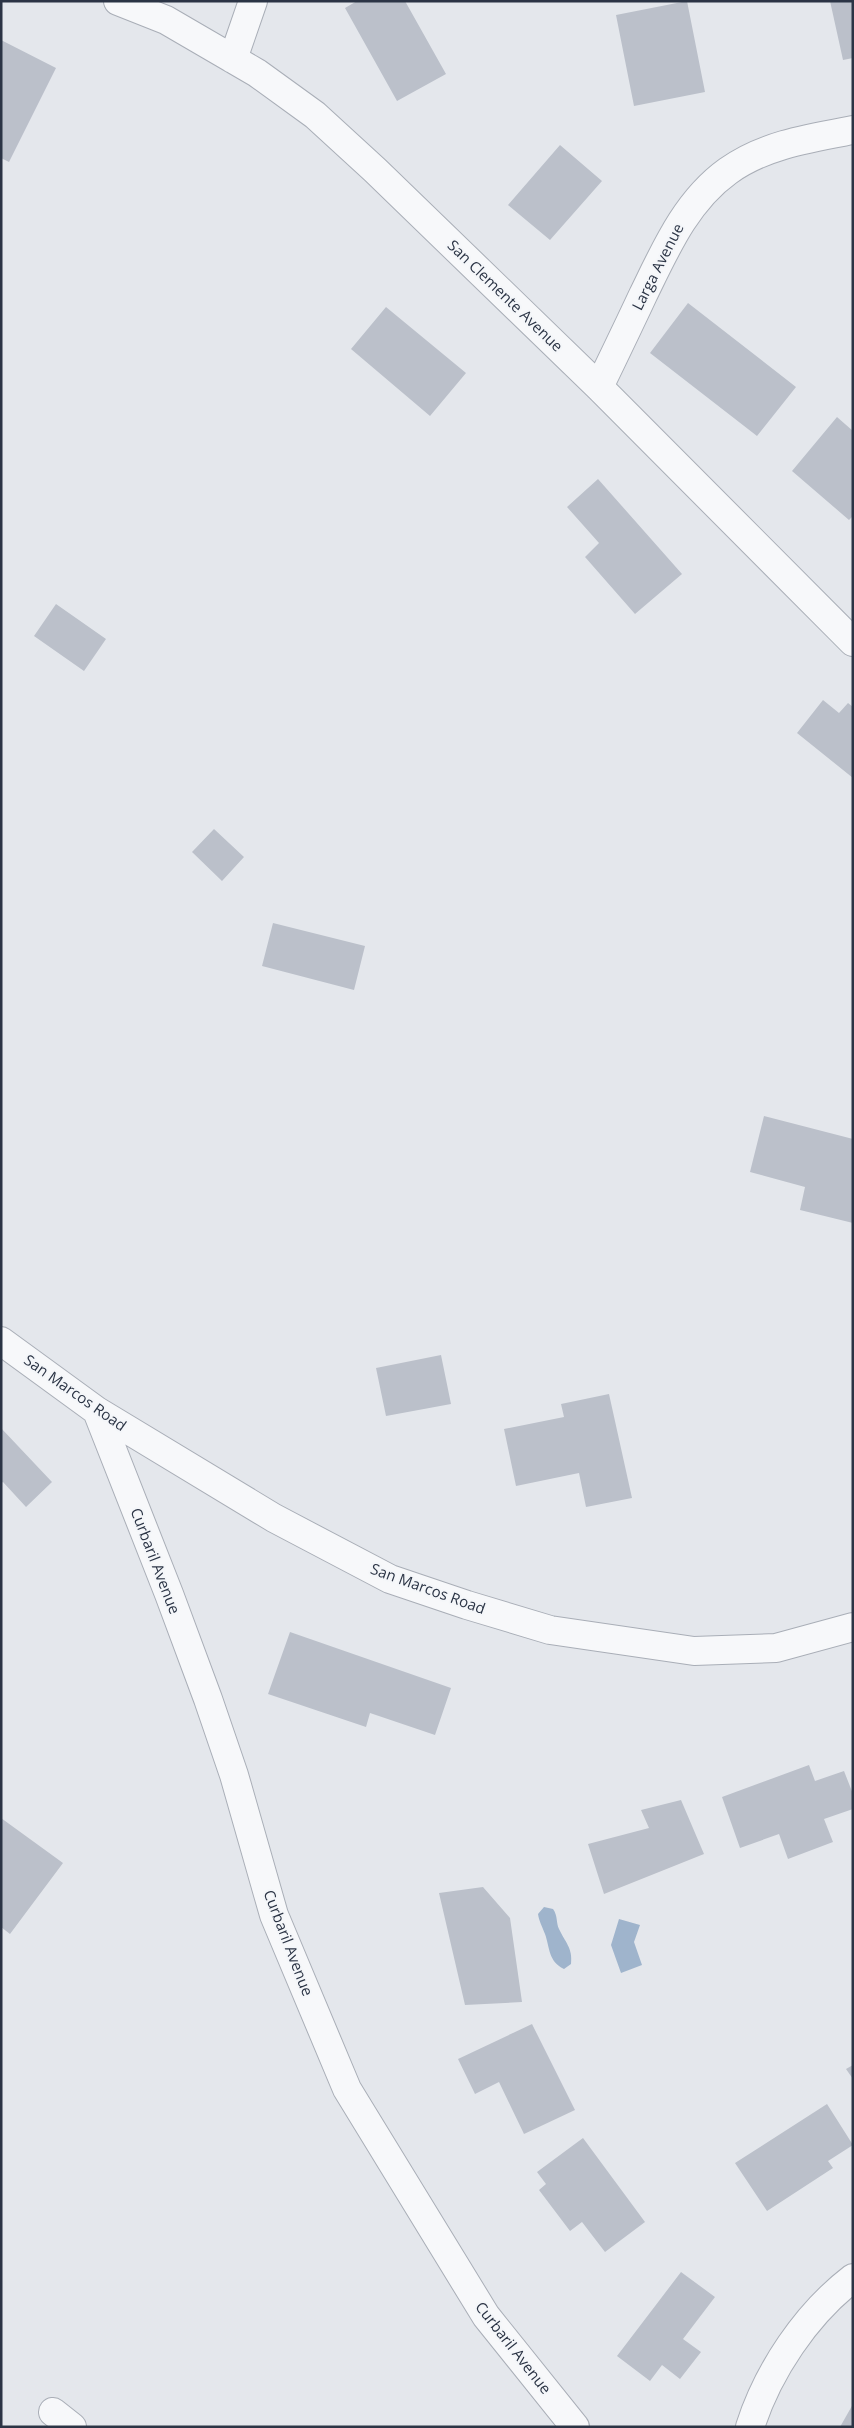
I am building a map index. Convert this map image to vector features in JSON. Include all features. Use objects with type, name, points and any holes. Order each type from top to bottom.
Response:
[{"type":"street","name":"San Clemente Avenue","points":[[118,1],[166,20],[258,73],[314,115],[375,170],[599,387],[853,642]]},
{"type":"street","points":[[233,59],[253,1]]},
{"type":"street","name":"Larga Avenue","points":[[599,387],[668,243],[698,196],[728,170],[761,153],[796,140],[853,130]]},
{"type":"street","name":"San Marcos Road","points":[[1,1341],[96,1411],[274,1518],[390,1578],[466,1605],[550,1630],[694,1651],[776,1648],[853,1627]]},
{"type":"street","name":"Curbaril Avenue","points":[[96,1411],[169,1594],[208,1699],[234,1775],[274,1915],[347,2089],[486,2316],[575,2427]]},
{"type":"street","points":[[750,2427],[777,2366],[799,2334],[840,2288],[853,2278]]},
{"type":"water","points":[[544,1907],[553,1909],[559,1929],[570,1949],[571,1964],[564,1969],[555,1962],[550,1954],[538,1914]]},
{"type":"water","points":[[619,1919],[640,1925],[634,1942],[642,1965],[621,1973],[611,1945]]},
{"type":"building","points":[[357,1],[405,1],[446,74],[397,101],[345,8]]},
{"type":"building","points":[[687,1],[705,92],[634,106],[616,15]]},
{"type":"building","points":[[830,1],[853,1],[853,58],[843,60]]},
{"type":"building","points":[[1,40],[56,68],[9,162],[1,158]]},
{"type":"building","points":[[560,145],[602,181],[550,240],[508,205]]},
{"type":"building","points":[[688,303],[796,387],[757,436],[650,353]]},
{"type":"building","points":[[386,307],[466,373],[430,416],[351,349]]},
{"type":"building","points":[[837,417],[853,431],[853,516],[849,520],[792,471]]},
{"type":"building","points":[[598,479],[682,574],[635,614],[585,557],[599,543],[567,507]]},
{"type":"building","points":[[56,604],[106,639],[84,671],[34,636]]},
{"type":"building","points":[[823,700],[839,713],[848,703],[853,707],[853,778],[797,733]]},
{"type":"building","points":[[214,829],[244,857],[222,881],[192,852]]},
{"type":"building","points":[[273,923],[365,946],[354,990],[262,966]]},
{"type":"building","points":[[764,1116],[853,1139],[853,1223],[800,1210],[805,1187],[750,1172]]},
{"type":"building","points":[[441,1355],[451,1404],[386,1416],[376,1368]]},
{"type":"building","points":[[609,1394],[632,1498],[586,1507],[579,1473],[516,1486],[504,1429],[564,1417],[561,1404]]},
{"type":"building","points":[[1,1428],[52,1482],[26,1507],[3,1482],[1,1483]]},
{"type":"building","points":[[290,1632],[451,1688],[435,1735],[370,1713],[366,1727],[268,1694]]},
{"type":"building","points":[[809,1765],[815,1781],[844,1771],[853,1794],[853,1809],[824,1819],[833,1842],[788,1859],[779,1834],[740,1848],[722,1797]]},
{"type":"building","points":[[681,1800],[704,1854],[604,1894],[588,1844],[649,1828],[641,1810]]},
{"type":"building","points":[[1,1818],[63,1863],[10,1934],[1,1927]]},
{"type":"building","points":[[483,1887],[510,1918],[522,2002],[465,2005],[439,1893]]},
{"type":"building","points":[[532,2024],[575,2110],[524,2134],[499,2082],[475,2094],[458,2059]]},
{"type":"building","points":[[853,2065],[853,2079],[846,2069]]},
{"type":"building","points":[[827,2104],[853,2145],[828,2161],[833,2168],[767,2211],[735,2163]]},
{"type":"building","points":[[583,2138],[645,2222],[605,2252],[582,2222],[570,2231],[539,2190],[546,2184],[537,2172]]},
{"type":"building","points":[[681,2272],[715,2297],[683,2339],[701,2352],[680,2379],[662,2365],[650,2381],[617,2356]]},
{"type":"building","points":[[853,2404],[853,2427],[840,2427]]}]
